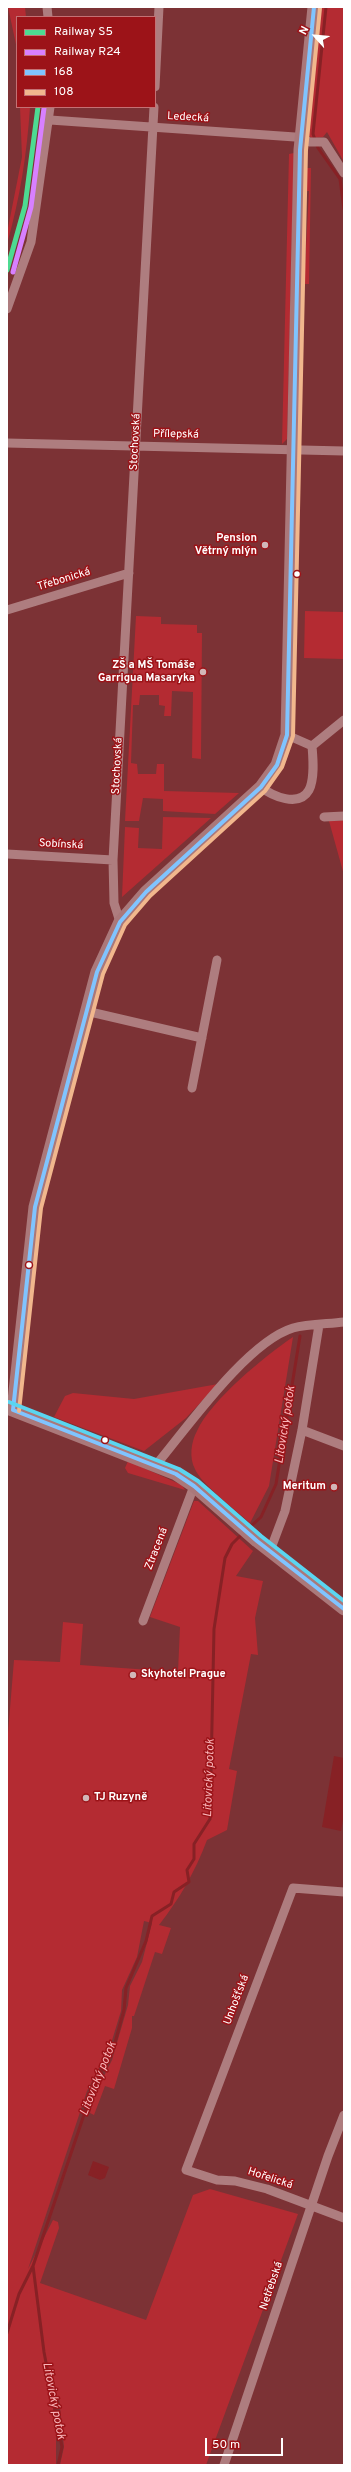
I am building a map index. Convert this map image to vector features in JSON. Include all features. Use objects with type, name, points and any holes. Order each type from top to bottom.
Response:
[{"type":"street","points":[[156,67],[159,7]]},
{"type":"street","points":[[314,7],[305,140],[294,450],[287,735],[277,765],[261,787],[146,892],[120,922],[97,972],[35,1207],[10,1409],[156,1465],[194,1486],[257,1541],[344,1609]]},
{"type":"street","points":[[7,309],[31,242],[50,120],[50,108]]},
{"type":"street","name":"Stochovská","points":[[120,922],[114,903],[113,860],[154,108]]},
{"type":"street","name":"Ledecká","points":[[50,120],[289,136],[305,140],[324,142],[344,173]]},
{"type":"street","name":"Přílepská","points":[[7,443],[344,451]]},
{"type":"street","name":"Třebonická","points":[[7,610],[129,573]]},
{"type":"street","points":[[312,746],[344,720]]},
{"type":"street","points":[[287,735],[312,746]]},
{"type":"street","points":[[261,787],[268,793],[284,799],[303,796],[309,790],[312,777],[312,746]]},
{"type":"street","points":[[324,817],[344,816]]},
{"type":"street","name":"Sobínská","points":[[7,854],[113,860]]},
{"type":"street","points":[[192,1088],[217,960]]},
{"type":"street","points":[[86,1012],[202,1038]]},
{"type":"street","points":[[156,1465],[241,1363],[266,1342],[292,1328],[344,1322]]},
{"type":"street","points":[[270,1551],[285,1511],[302,1430],[319,1326]]},
{"type":"street","points":[[302,1430],[344,1446]]},
{"type":"street","name":"Ztracená","points":[[142,1621],[194,1486]]},
{"type":"street","name":"Unhošťská","points":[[186,2170],[293,1888],[344,1892]]},
{"type":"street","name":"Netřebská","points":[[224,2465],[312,2208],[328,2156],[344,2115]]},
{"type":"street","name":"Hořelická","points":[[186,2170],[217,2180],[235,2181],[267,2189],[312,2208],[344,2218]]},
{"type":"shaded area","points":[[8,7],[25,7],[26,16],[16,16],[16,44]]},
{"type":"shaded area","points":[[319,7],[344,7],[344,162],[327,132],[323,137],[312,138],[307,135]]},
{"type":"shaded area","points":[[20,108],[30,108],[25,159],[12,227],[7,244],[7,233],[22,157]]},
{"type":"shaded area","points":[[294,153],[287,439],[282,444],[289,154]]},
{"type":"shaded area","points":[[307,168],[311,168],[309,284],[304,284],[309,191],[306,191]]},
{"type":"shaded area","points":[[305,611],[344,612],[344,659],[304,658]]},
{"type":"shaded area","points":[[136,616],[161,617],[161,624],[197,625],[197,633],[202,633],[201,759],[192,758],[193,692],[172,691],[171,716],[164,716],[165,706],[159,705],[159,695],[140,695],[139,705],[133,705],[131,763],[137,764],[138,774],[156,774],[157,764],[164,764],[164,791],[239,793],[215,814],[163,811],[163,799],[143,798],[139,821],[125,821]]},
{"type":"shaded area","points":[[163,817],[211,818],[122,897],[125,827],[139,828],[138,848],[162,849]]},
{"type":"shaded area","points":[[344,820],[344,875],[329,821]]},
{"type":"shaded area","points":[[293,1337],[269,1486],[250,1523],[204,1482],[193,1465],[191,1455],[192,1445],[195,1435],[204,1419],[226,1393],[268,1355]]},
{"type":"shaded area","points":[[218,1384],[186,1418],[144,1451],[54,1417],[65,1396],[73,1393],[134,1399]]},
{"type":"shaded area","points":[[128,1461],[182,1485],[185,1490],[128,1473],[125,1468]]},
{"type":"shaded area","points":[[194,1501],[198,1501],[253,1551],[236,1576],[263,1581],[255,1618],[258,1655],[251,1654],[229,1769],[237,1771],[227,1830],[207,1840],[186,1884],[174,1905],[159,1925],[171,1928],[162,1954],[155,1952],[134,2016],[132,2016],[132,2028],[114,2089],[105,2086],[94,2115],[90,2113],[95,2094],[112,2060],[128,2005],[130,1986],[142,1962],[152,1923],[144,1921],[137,1957],[122,1990],[121,2011],[110,2047],[87,2091],[28,2269],[53,2220],[58,2222],[59,2228],[40,2283],[146,2320],[193,2195],[210,2189],[298,2214],[206,2465],[60,2465],[64,2447],[59,2398],[52,2398],[56,2434],[56,2465],[7,2465],[7,1745],[14,1660],[60,1662],[63,1622],[83,1624],[80,1665],[178,1672],[180,1627],[150,1617]]},
{"type":"shaded area","points":[[334,1756],[344,1758],[344,1814],[341,1831],[322,1827]]},
{"type":"shaded area","points":[[93,2161],[109,2167],[105,2178],[100,2180],[88,2175]]},
{"type":"waterway","name":"Litovický potok","points":[[326,7],[313,134],[318,148],[340,179],[344,209]]},
{"type":"waterway","name":"Litovický potok","points":[[249,1528],[261,1517],[276,1484],[300,1336]]},
{"type":"waterway","name":"Litovický potok","points":[[58,2465],[62,2447],[44,2352],[33,2266],[92,2091],[114,2046],[124,2010],[126,1988],[146,1941],[152,1916],[171,1904],[174,1892],[189,1882],[187,1870],[194,1859],[194,1844],[210,1819],[214,1629],[225,1558],[232,1544],[243,1533]]},
{"type":"waterway","name":"Litovický potok","points":[[7,2333],[19,2294],[33,2266]]},
{"type":"rail line","name":"S5","points":[[7,270],[25,206],[38,108]]},
{"type":"rail line","name":"R24","points":[[13,272],[31,207],[44,108]]},
{"type":"transit line","name":"168","points":[[13,1410],[35,1207],[97,972],[120,922],[146,892],[261,787],[277,765],[287,735],[300,150],[314,7]]},
{"type":"transit line","name":"108","points":[[19,1411],[41,1208],[103,974],[125,925],[150,896],[265,791],[282,767],[293,736],[306,150],[320,8]]},
{"type":"transit line","points":[[9,1402],[179,1469],[198,1481],[261,1536],[344,1601]]},
{"type":"transit line","name":"168","points":[[13,1410],[176,1474],[194,1486],[257,1541],[344,1609]]},
{"type":"place","name":"Pension Větrný mlýn","points":[[265,545]]},
{"type":"place","name":"ZŠ a MŠ Tomáše Garrigua Masaryka","points":[[203,672]]},
{"type":"place","name":"Meritum","points":[[334,1487]]},
{"type":"place","name":"Skyhotel Prague","points":[[133,1675]]},
{"type":"place","name":"TJ Ruzyně","points":[[86,1798]]}]
